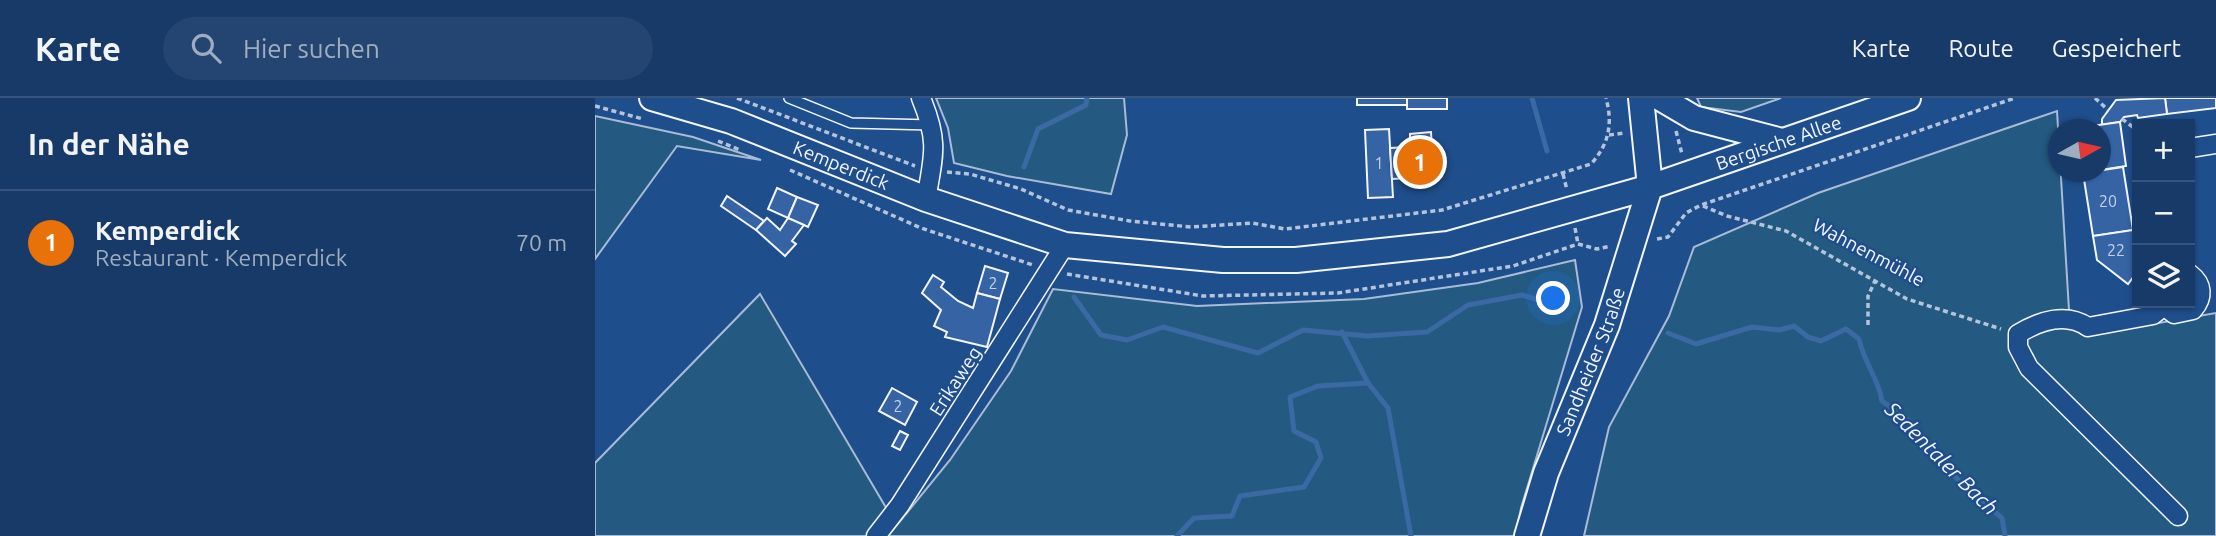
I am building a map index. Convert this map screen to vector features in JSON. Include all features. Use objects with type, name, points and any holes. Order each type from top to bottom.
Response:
[{"type":"main road","points":[[1641,98],[1650,187]]},
{"type":"main road","points":[[1660,98],[1694,118],[1783,141]]},
{"type":"main road","name":"Bergische Allee","points":[[1650,187],[1908,98]]},
{"type":"main road","name":"Kemperdick","points":[[652,110],[731,121],[926,199],[1065,245],[1223,260],[1296,260],[1448,244],[1650,187]]},
{"type":"main road","name":"Sandheider Straße","points":[[1527,536],[1546,473],[1607,325],[1650,187]]},
{"type":"street","points":[[921,98],[932,125],[935,153],[926,199]]},
{"type":"street","points":[[2195,147],[2216,144]]},
{"type":"street","name":"Erikaweg","points":[[876,536],[900,505],[1051,271],[1065,245]]},
{"type":"street","points":[[2167,308],[2181,315],[2208,301],[2195,280]]},
{"type":"street","points":[[2159,308],[2153,315],[2088,327],[2076,320],[2037,322],[2018,334],[2018,348],[2029,368],[2178,516]]},
{"type":"lane","points":[[789,98],[852,123],[932,125]]},
{"type":"path","points":[[737,98],[911,166],[970,174],[1021,189],[1068,210],[1129,221],[1191,226],[1252,223],[1285,229],[1442,210],[1591,164],[1603,150],[1609,135],[1611,116],[1606,98]]},
{"type":"path","name":"Wahnenmühle","points":[[2015,98],[1701,205],[1727,216],[1786,231],[1907,299],[2018,334]]},
{"type":"path","points":[[2095,98],[2108,110]]},
{"type":"path","points":[[595,106],[652,110]]},
{"type":"path","points":[[2122,119],[2132,127]]},
{"type":"path","points":[[1676,127],[1689,173]]},
{"type":"path","points":[[717,141],[741,150]]},
{"type":"path","points":[[778,164],[921,228],[1051,271]]},
{"type":"path","points":[[1578,243],[1597,249]]},
{"type":"path","points":[[1868,325],[1868,296],[1874,281]]},
{"type":"shaded area","points":[[936,98],[1124,98],[1127,135],[1111,194],[1007,176],[954,163],[948,128]]},
{"type":"shaded area","points":[[1697,98],[1781,98],[1741,112],[1701,107]]},
{"type":"shaded area","points":[[2057,111],[2057,119],[2048,119],[2048,182],[2061,182],[2070,327],[2090,335],[2216,313],[2216,536],[1584,536],[1609,427],[1669,316],[1694,247],[1818,193]]},
{"type":"shaded area","points":[[595,116],[693,137],[761,160],[677,146],[595,259]]},
{"type":"shaded area","points":[[1575,260],[1582,307],[1521,508],[1516,536],[888,536],[950,460],[1011,371],[1053,289],[1197,306],[1364,299],[1478,283]]},
{"type":"shaded area","points":[[760,294],[888,511],[867,536],[595,536],[595,463]]},
{"type":"building","points":[[1357,98],[1407,98],[1407,105],[1357,105]]},
{"type":"building","points":[[1407,98],[1447,98],[1447,109],[1407,109]]},
{"type":"building","points":[[2165,98],[2216,98],[2216,108],[2167,114]]},
{"type":"building","points":[[2165,98],[2167,114],[2124,117],[2120,122],[2111,124],[2111,119],[2102,119],[2116,100]]},
{"type":"building","points":[[2120,122],[2126,166],[2111,168],[2111,123]]},
{"type":"building","points":[[1389,129],[1393,197],[1368,198],[1365,130]]},
{"type":"building","points":[[1431,132],[1433,170],[1413,171],[1413,178],[1392,179],[1390,148],[1410,147],[1410,134]]},
{"type":"building","points":[[2123,167],[2132,230],[2093,236],[2084,182],[2111,182],[2111,169]]},
{"type":"building","points":[[777,188],[797,197],[788,218],[768,209]]},
{"type":"building","points":[[727,196],[764,221],[756,230],[721,206]]},
{"type":"building","points":[[797,197],[818,205],[808,227],[788,218]]},
{"type":"building","points":[[767,218],[780,230],[788,218],[804,225],[792,241],[796,244],[785,256],[756,230]]},
{"type":"building","points":[[2132,230],[2132,279],[2128,284],[2097,260],[2093,236]]},
{"type":"building","points":[[985,266],[1008,273],[1000,299],[977,293]]},
{"type":"building","points":[[933,275],[944,282],[941,287],[958,301],[973,308],[977,293],[1000,299],[987,347],[945,337],[947,332],[934,326],[941,310],[922,293]]},
{"type":"building","points":[[892,388],[917,402],[905,425],[879,411]]},
{"type":"building","points":[[900,431],[908,435],[900,450],[892,446]]},
{"type":"waterway","name":"Sedentaler Bach","points":[[1024,167],[1038,129],[1086,105],[1087,98]]},
{"type":"waterway","points":[[1532,98],[1547,151]]},
{"type":"waterway","name":"Sedentaler Bach","points":[[1074,297],[1101,335],[1127,340],[1163,327],[1258,353],[1303,330],[1367,336],[1427,332],[1468,305],[1522,295],[1555,305]]},
{"type":"waterway","name":"Sedentaler Bach","points":[[1668,333],[1696,344],[1752,327],[1779,330],[1794,326],[1808,337],[1821,341],[1846,329],[1859,339],[1882,401],[1907,419],[1960,482],[2002,518],[2005,536]]},
{"type":"waterway","points":[[1177,536],[1194,518],[1232,516],[1240,496],[1304,487],[1321,458],[1316,442],[1294,431],[1290,397],[1318,386],[1368,383],[1342,332]]},
{"type":"waterway","points":[[1368,383],[1388,408],[1411,536]]},
{"type":"place","name":"Kemperdick","points":[[1420,162]]}]
